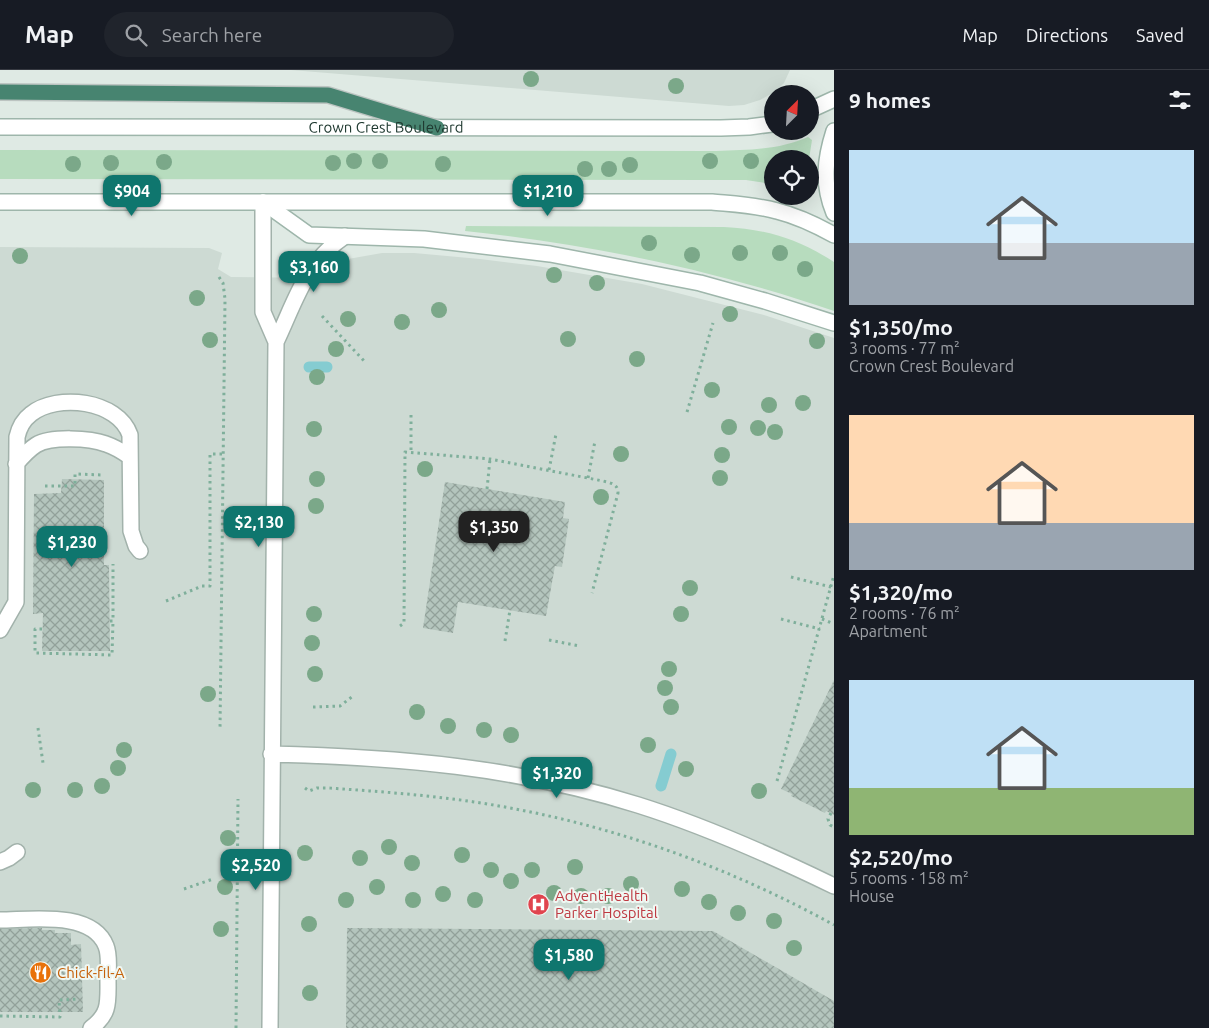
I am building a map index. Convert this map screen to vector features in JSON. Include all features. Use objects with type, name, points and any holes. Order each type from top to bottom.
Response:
[{"type":"highway","points":[[0,92],[328,95],[438,128]]},
{"type":"main road","points":[[819,106],[834,99]]},
{"type":"main road","name":"Crown Crest Boulevard","points":[[0,127],[721,128],[764,125]]},
{"type":"main road","points":[[834,130],[825,172],[828,198],[834,212]]},
{"type":"main road","points":[[0,202],[712,202],[777,211],[834,234]]},
{"type":"main road","points":[[264,202],[309,235],[448,241],[591,261],[700,283],[834,322]]},
{"type":"main road","points":[[264,202],[263,312],[276,342]]},
{"type":"main road","points":[[270,1028],[276,342],[302,283],[312,266],[327,249],[345,236]]},
{"type":"main road","points":[[0,630],[16,602],[17,437],[19,428],[24,421],[40,408],[50,405],[92,404],[114,414],[123,422],[130,434],[131,531],[132,538],[140,551]]},
{"type":"main road","points":[[16,464],[29,450],[47,441],[94,441],[112,446],[130,457]]},
{"type":"main road","points":[[272,754],[376,758],[454,764],[571,787],[637,804],[681,820],[762,852],[834,886]]},
{"type":"main road","points":[[0,862],[10,858],[16,852]]},
{"type":"main road","points":[[0,920],[72,921],[89,926],[101,937],[106,944],[108,953],[107,1006],[103,1016],[91,1028]]},
{"type":"path","points":[[219,277],[223,283],[225,299],[222,703],[220,730]]},
{"type":"path","points":[[322,316],[366,363]]},
{"type":"path","points":[[687,412],[713,323]]},
{"type":"path","points":[[410,415],[411,452]]},
{"type":"path","points":[[549,470],[556,434]]},
{"type":"path","points":[[588,478],[595,441]]},
{"type":"path","points":[[400,626],[404,623],[405,452],[490,459],[615,484],[618,488],[592,593]]},
{"type":"path","points":[[166,601],[202,586],[210,586],[210,454],[224,454]]},
{"type":"path","points":[[486,489],[490,459]]},
{"type":"path","points":[[38,485],[75,486],[75,474],[105,475]]},
{"type":"path","points":[[42,629],[35,629],[35,654],[112,655],[114,562]]},
{"type":"path","points":[[591,574],[596,576]]},
{"type":"path","points":[[777,782],[834,575]]},
{"type":"path","points":[[791,577],[831,587]]},
{"type":"path","points":[[505,641],[510,610]]},
{"type":"path","points":[[781,619],[820,629]]},
{"type":"path","points":[[822,619],[834,624]]},
{"type":"path","points":[[549,640],[580,646]]},
{"type":"path","points":[[313,707],[340,706],[353,696]]},
{"type":"path","points":[[38,728],[43,763]]},
{"type":"path","points":[[305,788],[309,791],[317,788],[329,788],[444,798],[497,805],[563,819],[647,843],[691,860],[773,894],[834,925]]},
{"type":"path","points":[[236,1028],[238,799]]},
{"type":"path","points":[[831,813],[828,819],[830,825],[834,827]]},
{"type":"path","points":[[184,889],[214,879]]},
{"type":"path","points":[[0,1016],[60,1017],[59,1000],[86,999]]},
{"type":"shaded area","points":[[291,70],[790,70],[782,85],[764,85],[764,98],[744,105],[729,106]]},
{"type":"shaded area","points":[[0,247],[209,248],[222,253],[218,269],[231,277],[326,278],[348,259],[382,253],[414,253],[480,259],[537,266],[642,284],[764,315],[834,338],[834,1028],[0,1028]]},
{"type":"green space","points":[[812,140],[810,150],[764,150],[764,183],[746,180],[0,179],[0,150],[716,151],[751,150],[786,145],[797,141]]},
{"type":"green space","points":[[466,226],[724,227],[768,233],[808,247],[834,262],[834,311],[743,283],[652,260],[559,243],[465,231]]},
{"type":"building","points":[[62,479],[104,480],[104,565],[109,565],[110,651],[42,651],[43,613],[33,614],[34,494],[61,493]]},
{"type":"building","points":[[445,482],[565,502],[563,518],[569,519],[562,567],[555,566],[546,616],[458,602],[453,633],[423,628]]},
{"type":"building","points":[[834,680],[834,815],[826,811],[825,813],[781,789]]},
{"type":"building","name":"Chick-fil-A","points":[[42,928],[42,930],[55,930],[55,933],[71,933],[71,945],[81,944],[83,1012],[0,1012],[0,929]]},
{"type":"building","points":[[347,928],[713,931],[834,1001],[834,1028],[346,1028]]},
{"type":"waterway","points":[[309,367],[327,367]]},
{"type":"waterway","points":[[661,786],[671,754]]},
{"type":"place","name":"AdventHealth Parker Hospital","points":[[539,905]]},
{"type":"place","name":"Chick-fil-A","points":[[41,973]]}]
